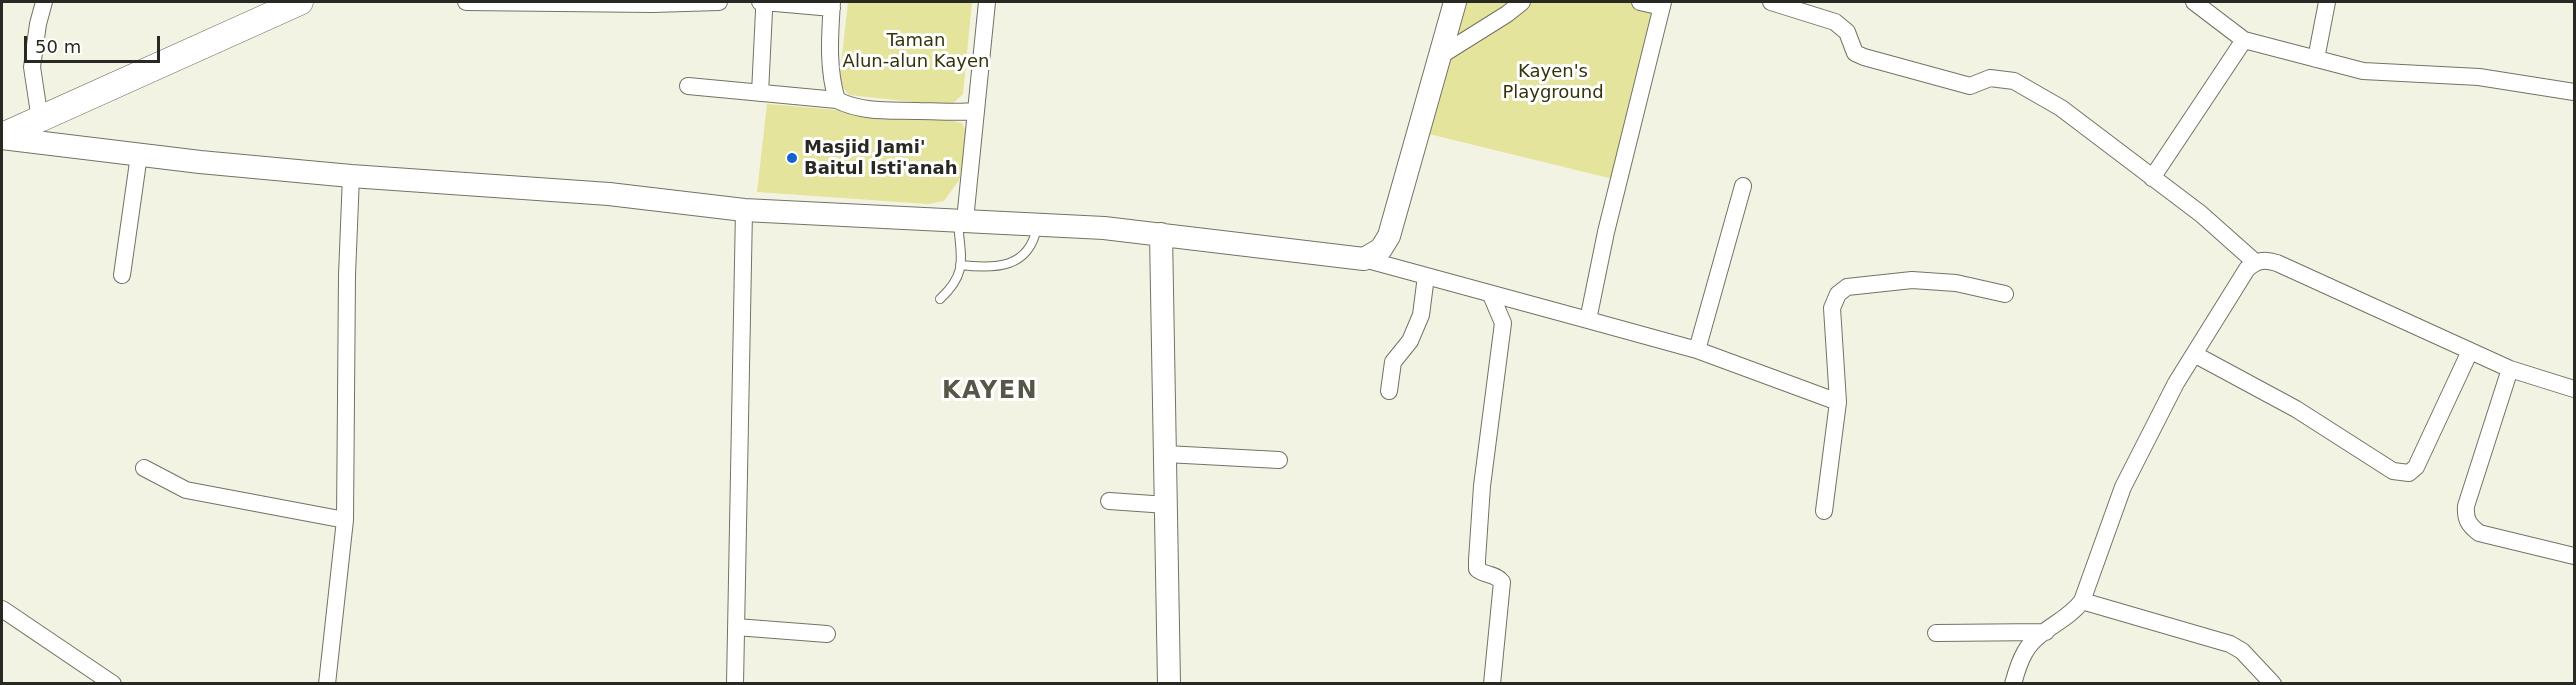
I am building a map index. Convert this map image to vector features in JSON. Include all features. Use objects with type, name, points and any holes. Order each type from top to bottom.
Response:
[{"type":"main road","points":[[2,137],[300,2]]},
{"type":"street","points":[[40,120],[32,67],[38,24],[44,2]]},
{"type":"street","points":[[466,2],[640,4],[719,2]]},
{"type":"street","points":[[759,93],[762,2],[832,5],[830,49],[832,84],[837,100]]},
{"type":"street","points":[[961,220],[987,2]]},
{"type":"street","points":[[1364,258],[1381,249],[1389,236],[1455,2]]},
{"type":"street","points":[[1440,56],[1522,2]]},
{"type":"street","points":[[1588,320],[1606,231],[1662,4],[1640,2]]},
{"type":"street","points":[[1771,2],[1835,22],[1847,32],[1855,53],[1864,57],[1970,86],[1990,78],[2014,81],[2061,108],[2201,214],[2255,262]]},
{"type":"street","points":[[2194,2],[2244,40],[2363,71],[2479,77],[2574,92]]},
{"type":"street","points":[[2316,59],[2327,2]]},
{"type":"street","points":[[2152,177],[2244,40]]},
{"type":"street","points":[[688,86],[837,100],[852,108],[873,111],[948,114],[975,111]]},
{"type":"street","points":[[2,137],[139,155],[351,176],[609,194],[744,210],[1104,228],[1364,258],[1491,295],[1697,350],[1839,402]]},
{"type":"street","points":[[122,275],[139,155]]},
{"type":"street","points":[[327,684],[345,520],[347,275],[351,176]]},
{"type":"street","points":[[1697,350],[1743,186]]},
{"type":"street","points":[[735,684],[744,210]]},
{"type":"street","points":[[1161,234],[1169,684]]},
{"type":"street","points":[[2013,684],[2025,651],[2046,632],[2073,614],[2082,601],[2123,487],[2176,383],[2247,269],[2255,262],[2266,259],[2277,263],[2510,369],[2574,389]]},
{"type":"street","points":[[1389,391],[1392,362],[1410,341],[1421,315],[1426,276]]},
{"type":"street","points":[[1824,511],[1839,402],[1832,308],[1838,294],[1846,287],[1912,280],[1956,283],[2005,294]]},
{"type":"street","points":[[1491,295],[1503,323],[1482,486],[1477,560],[1481,573],[1498,577],[1502,582],[1492,684]]},
{"type":"street","points":[[2193,354],[2296,409],[2392,471],[2409,473],[2416,467],[2470,351]]},
{"type":"street","points":[[2510,369],[2466,506],[2465,516],[2469,525],[2478,533],[2574,556]]},
{"type":"street","points":[[1166,454],[1279,460]]},
{"type":"street","points":[[144,468],[186,490],[345,520]]},
{"type":"street","points":[[1109,501],[1167,505]]},
{"type":"street","points":[[2082,601],[2230,644],[2242,651],[2273,684]]},
{"type":"street","points":[[2,609],[113,684]]},
{"type":"street","points":[[736,627],[827,634]]},
{"type":"street","points":[[1936,633],[2046,632]]},
{"type":"lane","points":[[940,299],[955,285],[960,275],[961,220]]},
{"type":"lane","points":[[960,265],[987,268],[1004,266],[1017,258],[1034,242],[1038,224]]},
{"type":"green space","name":"Taman Alun-alun Kayen","points":[[848,2],[972,2],[963,94],[950,106],[849,95],[839,83]]},
{"type":"green space","name":"Kayen's Playground","points":[[1466,2],[1658,2],[1613,179],[1429,134]]},
{"type":"green space","points":[[767,104],[944,119],[962,123],[966,131],[960,179],[944,201],[928,204],[757,192]]},
{"type":"place","name":"Masjid Jami' Baitul Isti'anah","points":[[792,158]]},
{"type":"district","name":"KAYEN","points":[[990,392]]}]
